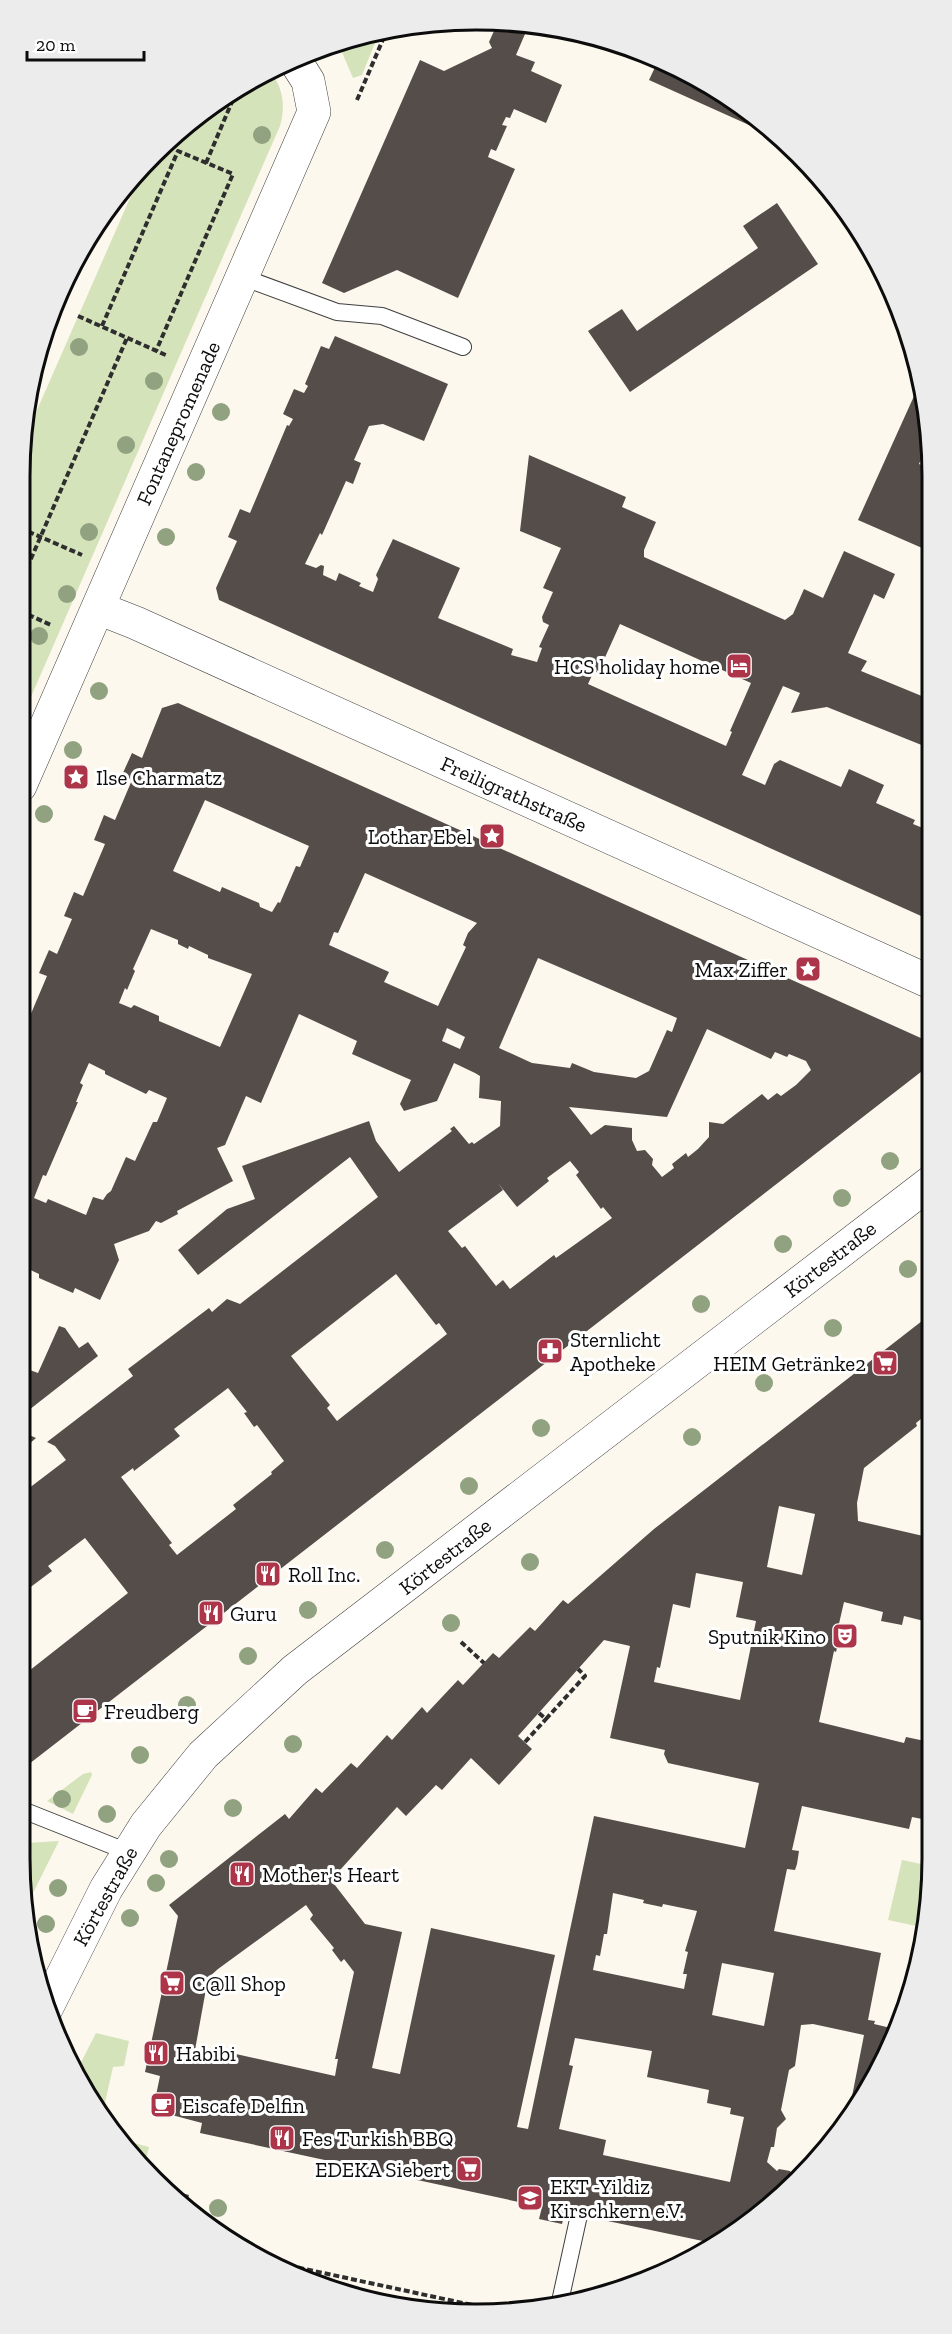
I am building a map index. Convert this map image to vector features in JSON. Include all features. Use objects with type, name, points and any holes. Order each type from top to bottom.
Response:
[{"type":"street","name":"Fontanepromenade","points":[[30,763],[314,112],[308,81],[299,67]]},
{"type":"street","name":"Freiligrathstraße","points":[[98,608],[136,623],[922,978]]},
{"type":"street","name":"Körtestraße","points":[[52,1995],[106,1889],[128,1852],[146,1825],[203,1755],[295,1671],[922,1189]]},
{"type":"lane","points":[[242,278],[337,312],[382,316],[463,347]]},
{"type":"lane","points":[[30,1813],[128,1852]]},
{"type":"lane","points":[[561,2295],[579,2215]]},
{"type":"path","points":[[357,100],[383,40]]},
{"type":"path","points":[[206,163],[232,103]]},
{"type":"path","points":[[102,326],[178,151],[232,174],[156,351]]},
{"type":"path","points":[[78,316],[178,360]]},
{"type":"path","points":[[30,560],[127,338]]},
{"type":"path","points":[[30,532],[91,559]]},
{"type":"path","points":[[30,616],[60,629]]},
{"type":"path","points":[[461,1642],[484,1663]]},
{"type":"path","points":[[525,1742],[585,1676],[578,1669]]},
{"type":"path","points":[[539,1713],[546,1719]]},
{"type":"path","points":[[301,2268],[466,2304]]},
{"type":"green space","points":[[376,42],[362,75],[353,78],[342,51]]},
{"type":"green space","points":[[275,78],[283,104],[280,126],[30,699],[30,476],[34,416],[133,191],[161,161],[204,122],[228,105]]},
{"type":"green space","points":[[91,1772],[92,1775],[73,1814],[47,1801],[83,1774]]},
{"type":"green space","points":[[59,1841],[32,1895],[30,1843]]},
{"type":"green space","points":[[902,1860],[922,1864],[916,1926],[888,1920]]},
{"type":"green space","points":[[96,2033],[129,2041],[124,2066],[113,2067],[104,2105],[80,2063]]},
{"type":"green space","points":[[133,2143],[149,2147],[146,2158]]},
{"type":"building","points":[[494,31],[525,33],[516,55],[535,62],[531,71],[562,85],[546,123],[514,109],[510,118],[506,117],[502,125],[507,126],[496,151],[491,149],[488,157],[515,169],[458,298],[397,270],[344,293],[322,283],[420,60],[444,71],[492,48],[489,42]]},
{"type":"building","points":[[655,68],[724,105],[754,127],[649,80]]},
{"type":"building","points":[[777,203],[818,264],[630,392],[588,331],[622,309],[637,331],[758,248],[743,226]]},
{"type":"building","points":[[335,336],[448,384],[424,441],[383,424],[369,426],[354,460],[361,463],[353,484],[346,481],[322,535],[320,533],[305,564],[316,568],[324,566],[323,575],[336,581],[339,573],[361,583],[359,586],[373,592],[378,579],[376,575],[393,539],[460,568],[438,618],[513,649],[511,655],[537,662],[542,648],[539,647],[549,625],[543,622],[542,617],[553,592],[543,588],[561,548],[520,531],[529,455],[626,497],[622,507],[656,522],[644,550],[644,557],[785,620],[793,614],[804,589],[823,598],[844,551],[895,574],[884,599],[874,594],[848,653],[867,661],[861,671],[922,696],[922,745],[827,707],[791,713],[800,693],[783,686],[742,775],[765,785],[774,764],[780,760],[841,787],[849,769],[884,785],[876,803],[915,820],[913,824],[922,828],[922,916],[219,600],[216,588],[237,541],[228,537],[240,509],[250,513],[287,425],[289,426],[293,419],[283,414],[294,389],[304,393],[308,386],[305,384],[321,346],[329,349]],"holes":[[[620,624],[751,683],[730,731],[732,732],[726,746],[588,684],[594,671],[598,673]]]},
{"type":"building","points":[[914,396],[921,447],[919,464],[922,465],[922,548],[858,520]]},
{"type":"building","points":[[178,703],[922,1039],[922,1071],[30,1763],[30,1670],[128,1593],[85,1538],[48,1566],[52,1571],[30,1588],[30,1487],[66,1460],[55,1446],[47,1442],[133,1376],[128,1369],[209,1308],[212,1312],[227,1299],[240,1304],[378,1197],[350,1157],[198,1275],[178,1250],[227,1209],[255,1199],[242,1166],[369,1121],[376,1141],[399,1172],[452,1131],[450,1129],[454,1126],[469,1144],[472,1142],[474,1144],[500,1126],[501,1101],[479,1098],[480,1076],[475,1073],[454,1063],[437,1101],[404,1111],[400,1104],[411,1080],[352,1054],[357,1041],[299,1014],[261,1103],[246,1096],[225,1145],[217,1148],[233,1181],[177,1211],[178,1214],[161,1223],[156,1221],[149,1231],[114,1244],[119,1260],[100,1300],[75,1288],[73,1293],[39,1278],[39,1274],[30,1270],[30,1016],[47,976],[39,973],[49,950],[57,954],[72,919],[64,916],[74,892],[83,896],[105,844],[94,840],[104,815],[115,820],[132,780],[122,775],[132,753],[142,758],[162,708]],"holes":[[[205,800],[309,846],[300,867],[296,866],[280,903],[278,902],[272,912],[260,907],[259,903],[222,887],[220,892],[173,871]],[[365,873],[477,923],[468,933],[463,945],[466,947],[438,1006],[384,982],[389,972],[329,945],[334,932],[338,933]],[[151,929],[178,940],[178,944],[188,949],[189,946],[208,955],[208,958],[252,974],[220,1047],[159,1021],[159,1016],[134,1005],[131,1008],[119,1003],[135,971],[133,969]],[[538,958],[677,1018],[672,1032],[667,1030],[649,1071],[636,1078],[594,1072],[572,1063],[570,1068],[532,1063],[499,1048]],[[447,1028],[465,1037],[460,1049],[442,1041]],[[707,1029],[771,1059],[775,1052],[787,1057],[789,1054],[806,1061],[811,1070],[781,1096],[777,1093],[768,1100],[762,1094],[723,1124],[709,1122],[709,1137],[688,1157],[686,1153],[672,1164],[674,1168],[662,1177],[652,1165],[653,1159],[645,1150],[637,1151],[632,1140],[632,1128],[605,1125],[591,1135],[569,1107],[667,1117]],[[89,1063],[105,1071],[105,1074],[146,1094],[149,1090],[167,1098],[157,1122],[153,1122],[135,1161],[126,1157],[111,1191],[103,1200],[93,1197],[86,1215],[48,1199],[46,1203],[34,1198],[78,1102],[76,1102],[83,1085],[80,1083]],[[570,1161],[579,1172],[576,1175],[601,1209],[603,1207],[612,1218],[556,1258],[554,1255],[510,1289],[503,1280],[496,1286],[465,1246],[462,1248],[448,1231],[503,1190],[498,1183],[517,1207],[549,1181],[547,1178]],[[396,1274],[436,1325],[439,1323],[447,1334],[337,1421],[327,1408],[330,1405],[291,1356]],[[228,1388],[247,1412],[244,1413],[254,1427],[257,1425],[284,1461],[271,1472],[272,1474],[233,1505],[236,1509],[177,1555],[169,1545],[172,1543],[121,1477],[133,1468],[134,1471],[180,1436],[174,1429]]]},
{"type":"building","points":[[922,1321],[922,1418],[916,1423],[917,1426],[864,1468],[857,1503],[858,1521],[922,1536],[922,1620],[904,1616],[902,1625],[881,1621],[883,1612],[844,1602],[838,1628],[841,1629],[839,1639],[836,1652],[834,1651],[819,1722],[904,1743],[906,1737],[922,1740],[922,1819],[912,1817],[909,1829],[802,1806],[792,1850],[799,1851],[797,1864],[795,1870],[787,1869],[774,1931],[881,1953],[868,2020],[889,2027],[852,2098],[864,2035],[813,2024],[801,2025],[795,2066],[789,2070],[781,2110],[786,2119],[777,2128],[774,2147],[771,2147],[767,2162],[777,2171],[779,2169],[791,2173],[748,2212],[704,2241],[565,2212],[562,2224],[539,2219],[542,2207],[200,2133],[202,2123],[153,2110],[160,2076],[145,2072],[178,1916],[169,1905],[285,1814],[289,1819],[316,1788],[322,1793],[351,1763],[357,1768],[387,1735],[392,1740],[422,1707],[427,1713],[458,1680],[463,1685],[493,1653],[499,1658],[530,1627],[535,1631],[563,1600],[568,1604],[654,1529]],"holes":[[[779,1506],[815,1514],[802,1575],[767,1567]],[[696,1573],[743,1582],[736,1617],[756,1621],[740,1700],[654,1682],[657,1667],[660,1668],[673,1604],[690,1608]],[[604,1640],[630,1646],[610,1738],[665,1750],[664,1754],[668,1763],[759,1783],[745,1848],[594,1816],[528,2129],[517,2127],[555,1955],[431,1928],[400,2074],[372,2068],[402,1932],[365,1924],[331,1880],[397,1807],[406,1816],[436,1785],[442,1790],[471,1758],[499,1785],[532,1749],[518,1736]],[[613,1893],[644,1900],[643,1903],[662,1907],[663,1904],[697,1911],[685,1951],[688,1952],[683,1974],[687,1974],[684,1989],[593,1970],[596,1955],[600,1956],[604,1934],[607,1934]],[[306,1905],[313,1915],[310,1919],[334,1948],[332,1950],[341,1962],[344,1959],[354,1972],[335,2059],[338,2059],[335,2076],[218,2050],[217,2054],[195,2050],[208,1978]],[[722,1963],[774,1973],[764,2026],[712,2015]],[[575,2038],[652,2051],[647,2077],[709,2090],[707,2103],[731,2108],[730,2114],[744,2117],[730,2182],[603,2155],[606,2140],[559,2129],[573,2066],[569,2065]]]},
{"type":"building","points":[[59,1326],[65,1328],[79,1348],[88,1342],[98,1356],[30,1409],[30,1370],[38,1373]]},
{"type":"building","points":[[30,1435],[36,1438],[30,1443]]},
{"type":"place","name":"HCS holiday home","points":[[739,666]]},
{"type":"place","name":"Ilse Charmatz","points":[[76,777]]},
{"type":"place","name":"Lothar Ebel","points":[[492,836]]},
{"type":"place","name":"Max Ziffer","points":[[808,969]]},
{"type":"place","name":"Sternlicht Apotheke","points":[[550,1351]]},
{"type":"place","name":"HEIM Getränke2","points":[[885,1363]]},
{"type":"place","name":"Roll Inc.","points":[[268,1574]]},
{"type":"place","name":"Guru","points":[[211,1613]]},
{"type":"place","name":"Sputnik Kino","points":[[845,1636]]},
{"type":"place","name":"Freudberg","points":[[85,1711]]},
{"type":"place","name":"Mother's Heart","points":[[242,1874]]},
{"type":"place","name":"C@ll Shop","points":[[172,1983]]},
{"type":"place","name":"Habibi","points":[[156,2053]]},
{"type":"place","name":"Eiscafe Delfin","points":[[163,2105]]},
{"type":"place","name":"Fes Turkish BBQ","points":[[282,2138]]},
{"type":"place","name":"EDEKA Siebert","points":[[469,2169]]},
{"type":"place","name":"EKT -Yildiz Kirschkern e.V.","points":[[530,2198]]}]
